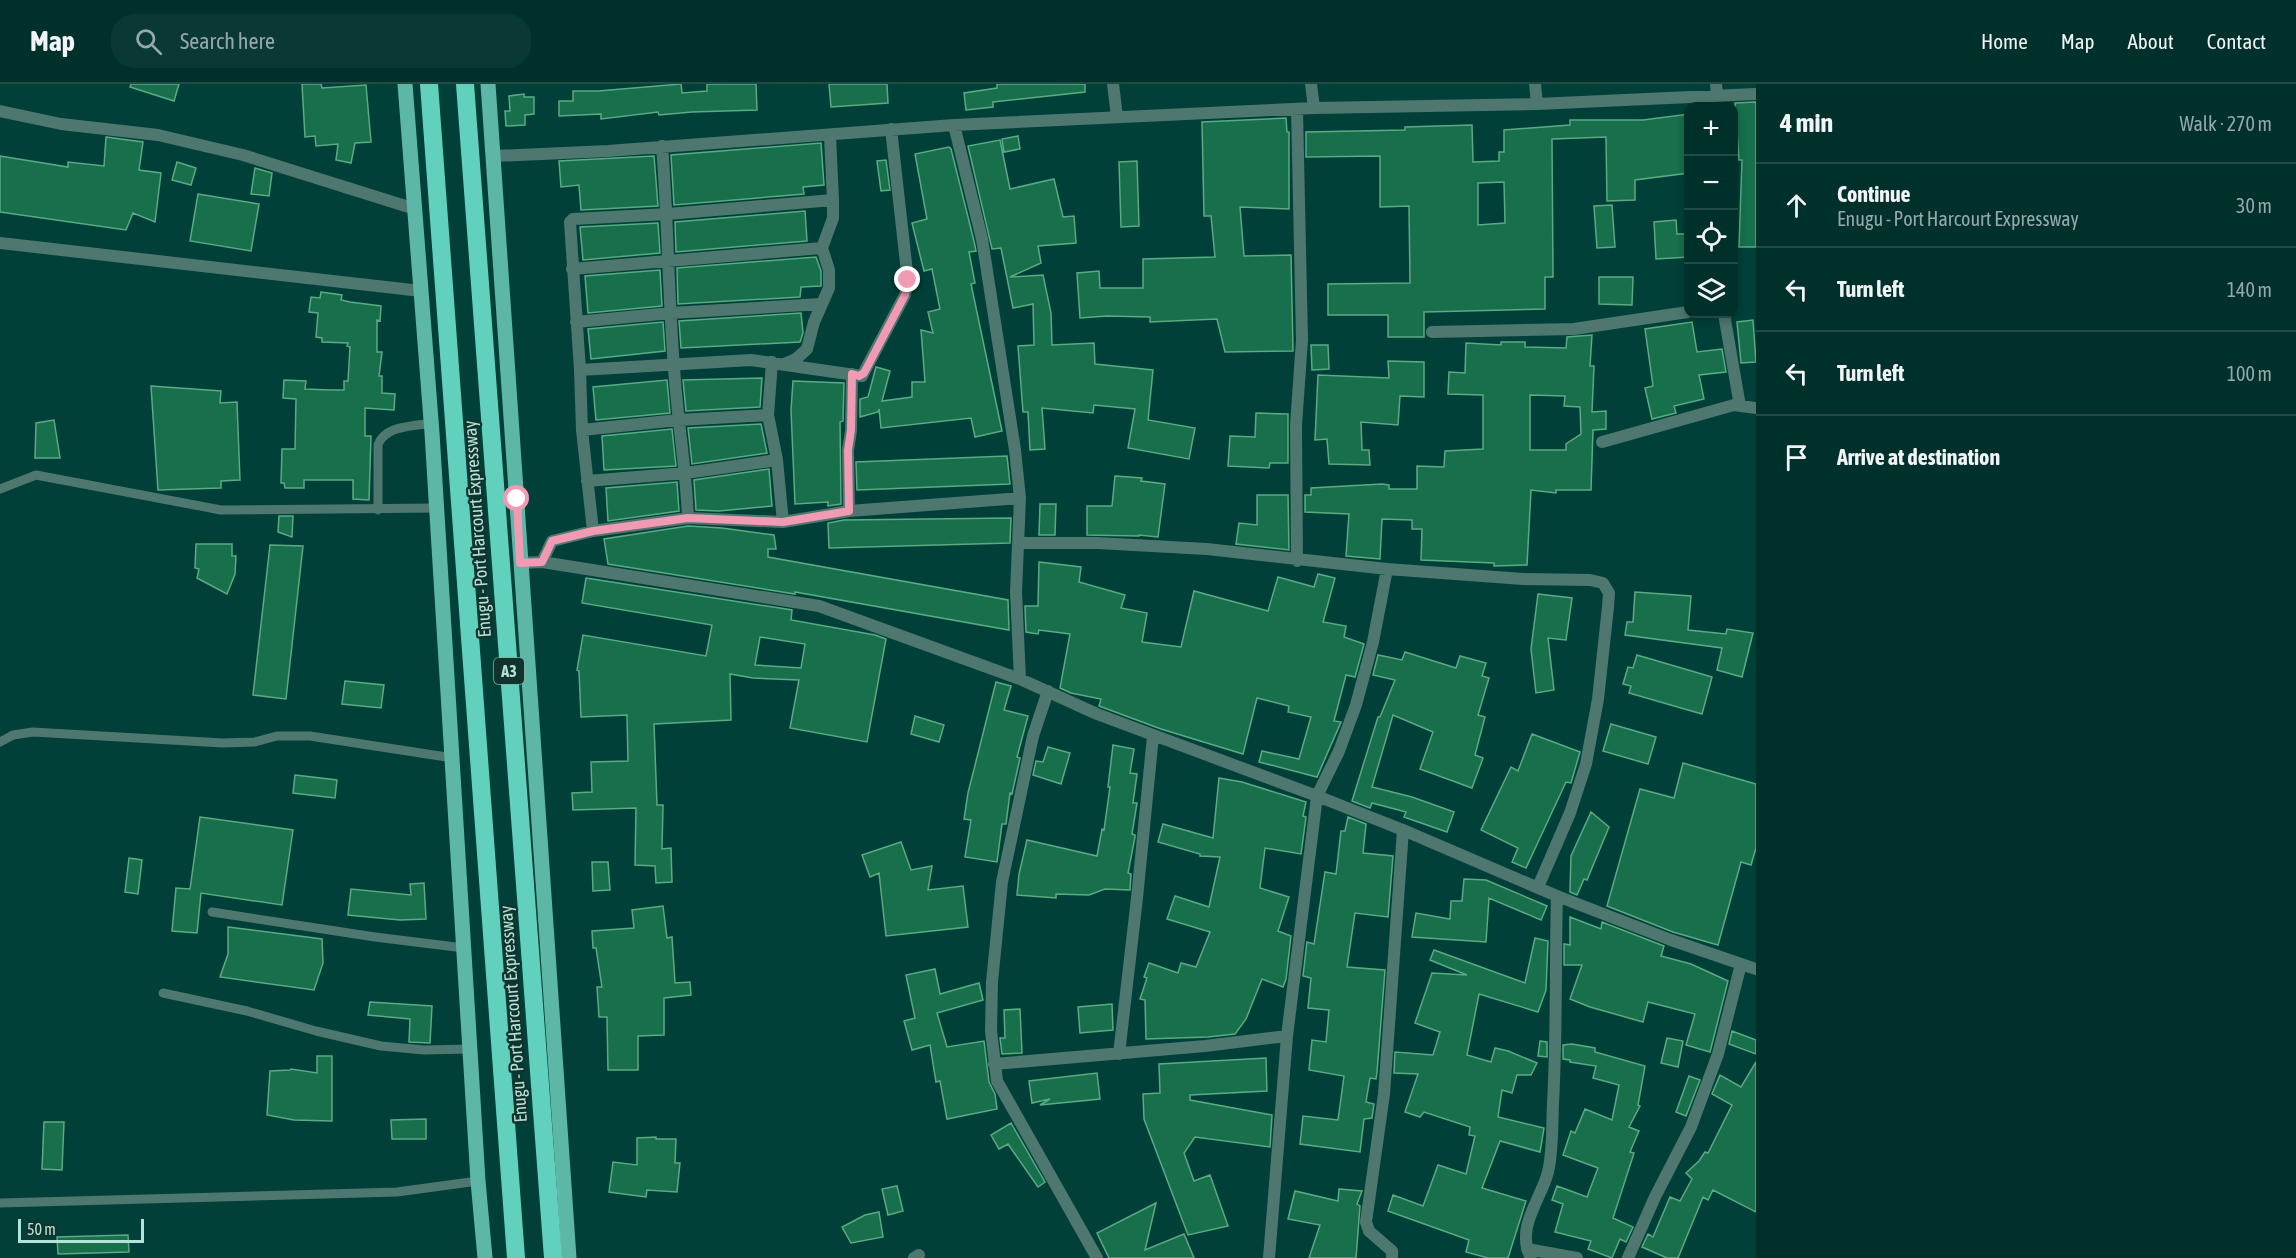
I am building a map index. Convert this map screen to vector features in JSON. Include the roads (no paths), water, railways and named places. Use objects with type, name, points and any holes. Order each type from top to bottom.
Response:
[{"type":"highway","name":"Enugu - Port Harcourt Expressway","points":[[429,84],[516,1258]]},
{"type":"highway","name":"Enugu - Port Harcourt Expressway","points":[[465,84],[553,1258]]},
{"type":"main road","points":[[405,84],[437,508],[478,1181],[485,1258]]},
{"type":"main road","name":"A3","points":[[488,84],[569,1258]]},
{"type":"street","points":[[1113,84],[1117,117]]},
{"type":"street","points":[[1311,84],[1314,108]]},
{"type":"street","points":[[1535,84],[1536,104]]},
{"type":"street","points":[[494,156],[830,136],[954,125],[1314,108],[1536,104],[1756,94]]},
{"type":"street","points":[[1297,110],[1302,340],[1296,425],[1297,561]]},
{"type":"street","points":[[0,111],[61,124],[168,138],[243,155],[415,209]]},
{"type":"street","points":[[954,125],[982,239],[1015,450],[1020,498],[1020,543],[1016,592],[1020,678]]},
{"type":"street","points":[[580,370],[752,360],[859,376],[864,373],[905,295],[908,280],[891,129]]},
{"type":"street","points":[[778,363],[796,359],[807,349],[821,304],[829,288],[828,270],[822,248],[833,218],[830,136]]},
{"type":"street","points":[[662,146],[668,214],[668,262],[674,365],[678,420],[686,473],[688,518]]},
{"type":"street","points":[[593,531],[582,430],[580,370],[568,226],[573,219],[668,214],[833,200]]},
{"type":"street","points":[[0,243],[421,291]]},
{"type":"street","points":[[572,269],[822,248]]},
{"type":"street","points":[[576,322],[671,313],[821,304]]},
{"type":"street","points":[[1432,332],[1574,329],[1684,313]]},
{"type":"street","points":[[1725,318],[1740,405]]},
{"type":"street","points":[[778,363],[768,415],[777,460],[783,522]]},
{"type":"street","points":[[849,511],[848,450],[851,430],[852,374]]},
{"type":"street","points":[[1602,442],[1734,405],[1756,408]]},
{"type":"street","points":[[582,430],[678,420],[768,415]]},
{"type":"street","points":[[587,481],[686,473],[777,460]]},
{"type":"street","points":[[542,562],[552,541],[593,531],[688,518],[783,522],[849,511],[1020,498]]},
{"type":"street","points":[[1020,543],[1097,543],[1196,549],[1387,569],[1523,579],[1590,580],[1603,583],[1609,593],[1598,699],[1586,764],[1570,813],[1538,887]]},
{"type":"street","points":[[520,563],[542,562],[819,606],[1020,678],[1097,714],[1403,830],[1557,896],[1671,940],[1756,969]]},
{"type":"street","points":[[1269,1258],[1287,1036],[1317,796],[1339,751],[1356,705],[1373,642],[1387,569]]},
{"type":"street","points":[[1048,691],[1030,747],[1002,882],[992,982],[991,1031],[998,1081],[1097,1258]]},
{"type":"street","points":[[1119,1054],[1153,736]]},
{"type":"street","points":[[1392,1258],[1392,1251],[1370,1231],[1366,1221],[1384,1094],[1403,830]]},
{"type":"street","points":[[1557,896],[1556,1048],[1548,1171],[1526,1232],[1529,1254],[1577,1258]]},
{"type":"street","points":[[1628,1258],[1655,1197],[1691,1127],[1718,1054],[1741,964]]},
{"type":"street","points":[[994,1064],[1119,1054],[1287,1036]]},
{"type":"lane","points":[[378,510],[378,445],[381,436],[387,431],[431,423]]},
{"type":"lane","points":[[0,489],[36,475],[221,510],[437,508]]},
{"type":"lane","points":[[0,741],[13,735],[33,732],[223,743],[255,742],[277,736],[310,736],[453,758]]},
{"type":"lane","points":[[212,912],[464,948]]},
{"type":"lane","points":[[163,993],[247,1011],[316,1031],[381,1046],[424,1050],[470,1049]]},
{"type":"lane","points":[[0,1203],[397,1192],[478,1181]]}]
